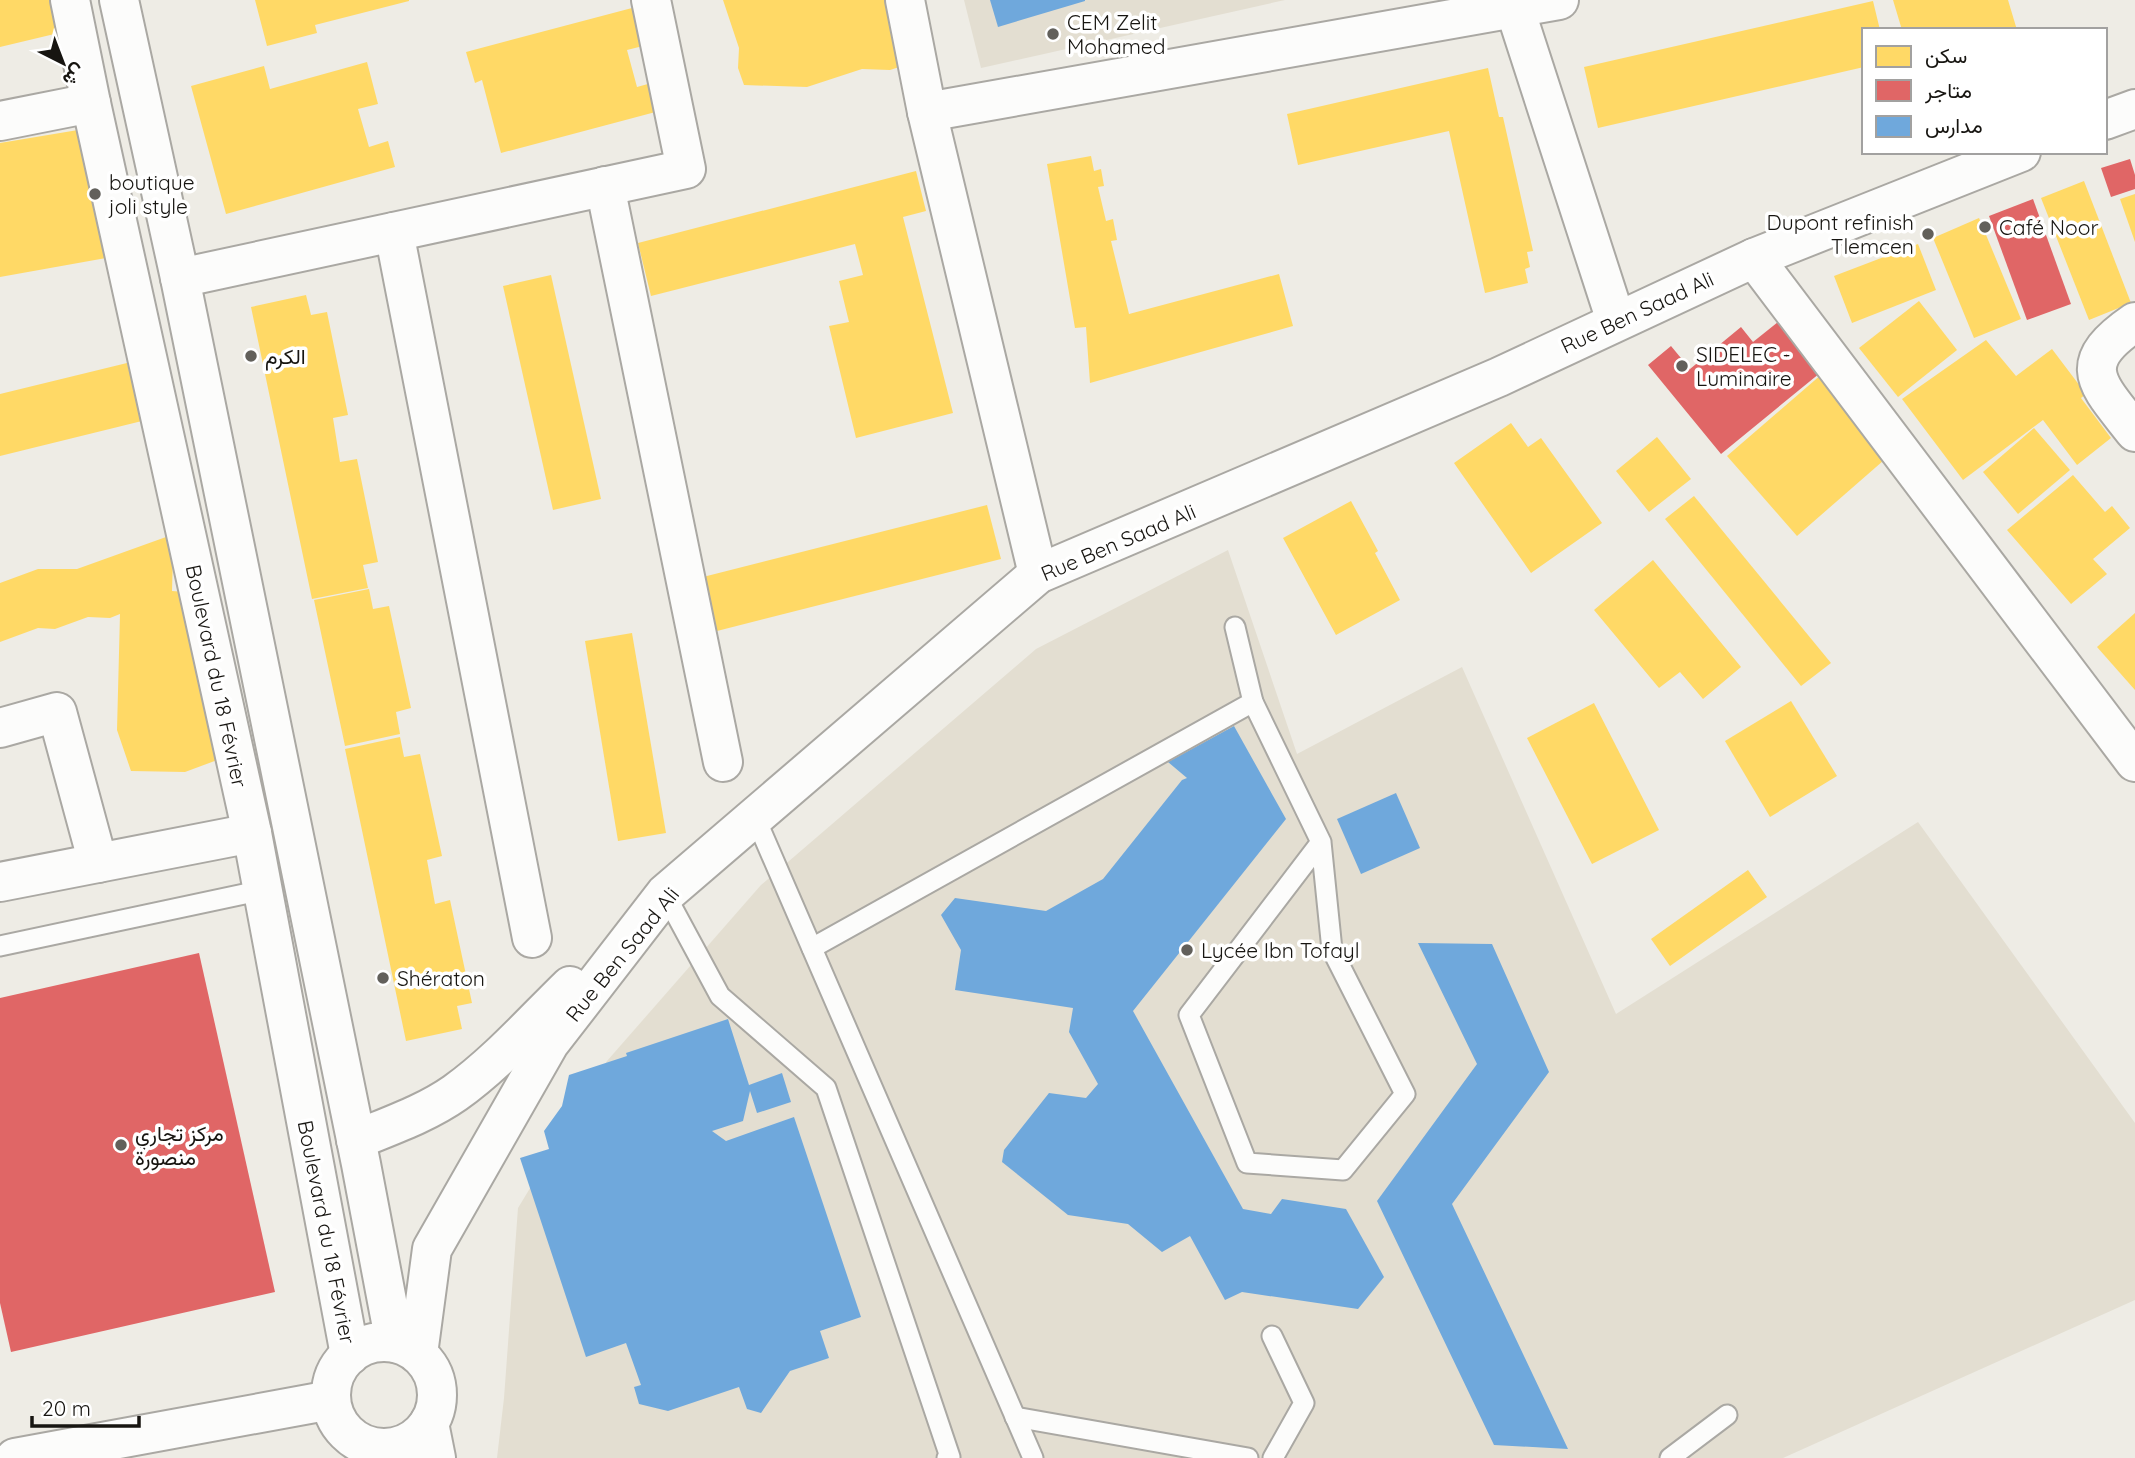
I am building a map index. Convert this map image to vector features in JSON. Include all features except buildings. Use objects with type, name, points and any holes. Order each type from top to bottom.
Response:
[{"type":"street","name":"Boulevard du 18 Février","points":[[70,0],[90,103],[252,833],[350,1355]]},
{"type":"street","name":"Boulevard du 18 Février","points":[[119,0],[180,278],[356,1140],[407,1349]]},
{"type":"street","points":[[180,278],[686,169],[651,0]]},
{"type":"street","points":[[905,0],[927,112],[1038,574]]},
{"type":"street","points":[[927,112],[1513,4],[1559,0]]},
{"type":"street","points":[[1513,4],[1616,321]]},
{"type":"street","points":[[0,121],[90,103]]},
{"type":"street","points":[[2107,119],[2135,109]]},
{"type":"street","name":"Rue Ben Saad Ali","points":[[407,1349],[432,1249],[550,1044],[665,894],[1038,574],[1486,383],[1754,258],[2016,154]]},
{"type":"street","points":[[605,187],[723,762]]},
{"type":"street","points":[[394,232],[532,937]]},
{"type":"street","points":[[1754,258],[2135,762]]},
{"type":"street","points":[[2135,322],[2107,344],[2096,361],[2097,377],[2107,396],[2135,432]]},
{"type":"street","points":[[0,728],[57,712],[98,863]]},
{"type":"street","points":[[0,883],[252,833]]},
{"type":"street","points":[[356,1140],[417,1115],[454,1094],[484,1069],[665,894]]},
{"type":"street","points":[[379,1342],[407,1349],[428,1365],[435,1379],[437,1394],[436,1409],[419,1446],[359,1450],[336,1418],[331,1400],[332,1383],[339,1367],[363,1346],[379,1342]]},
{"type":"street","points":[[15,1458],[331,1400]]},
{"type":"lane","points":[[1235,627],[1253,702],[1321,842],[1332,950],[1405,1094],[1343,1170],[1247,1163],[1189,1015],[1321,842]]},
{"type":"lane","points":[[812,948],[1253,702]]},
{"type":"lane","points":[[755,817],[1033,1458]]},
{"type":"lane","points":[[0,946],[263,890]]},
{"type":"lane","points":[[665,894],[720,996],[826,1088],[950,1457],[947,1458]]},
{"type":"lane","points":[[1272,1336],[1304,1403],[1273,1458]]},
{"type":"lane","points":[[1670,1458],[1727,1415]]},
{"type":"lane","points":[[1015,1417],[1248,1458]]},
{"type":"shaded area","name":"CEM Zelit Mohamed","points":[[964,0],[1285,0],[981,68]]},
{"type":"shaded area","name":"Lycée Ibn Tofayl","points":[[1228,550],[1297,754],[1462,667],[1616,1014],[1918,822],[2135,1123],[2135,1300],[1783,1458],[497,1458],[518,1208],[607,1061],[761,885],[1036,649]]},
{"type":"place","name":"CEM Zelit Mohamed","points":[[1053,34]]},
{"type":"place","name":"boutique joli style","points":[[95,194]]},
{"type":"place","name":"Café Noor","points":[[1985,227]]},
{"type":"place","name":"Dupont refinish Tlemcen","points":[[1928,234]]},
{"type":"place","name":"الكرم","points":[[251,356]]},
{"type":"place","name":"SIDELEC - Luminaire","points":[[1682,366]]},
{"type":"place","name":"Lycée Ibn Tofayl","points":[[1187,950]]},
{"type":"place","name":"Shératon","points":[[383,978]]},
{"type":"place","name":"مركز تجاري منصورة","points":[[121,1145]]}]
